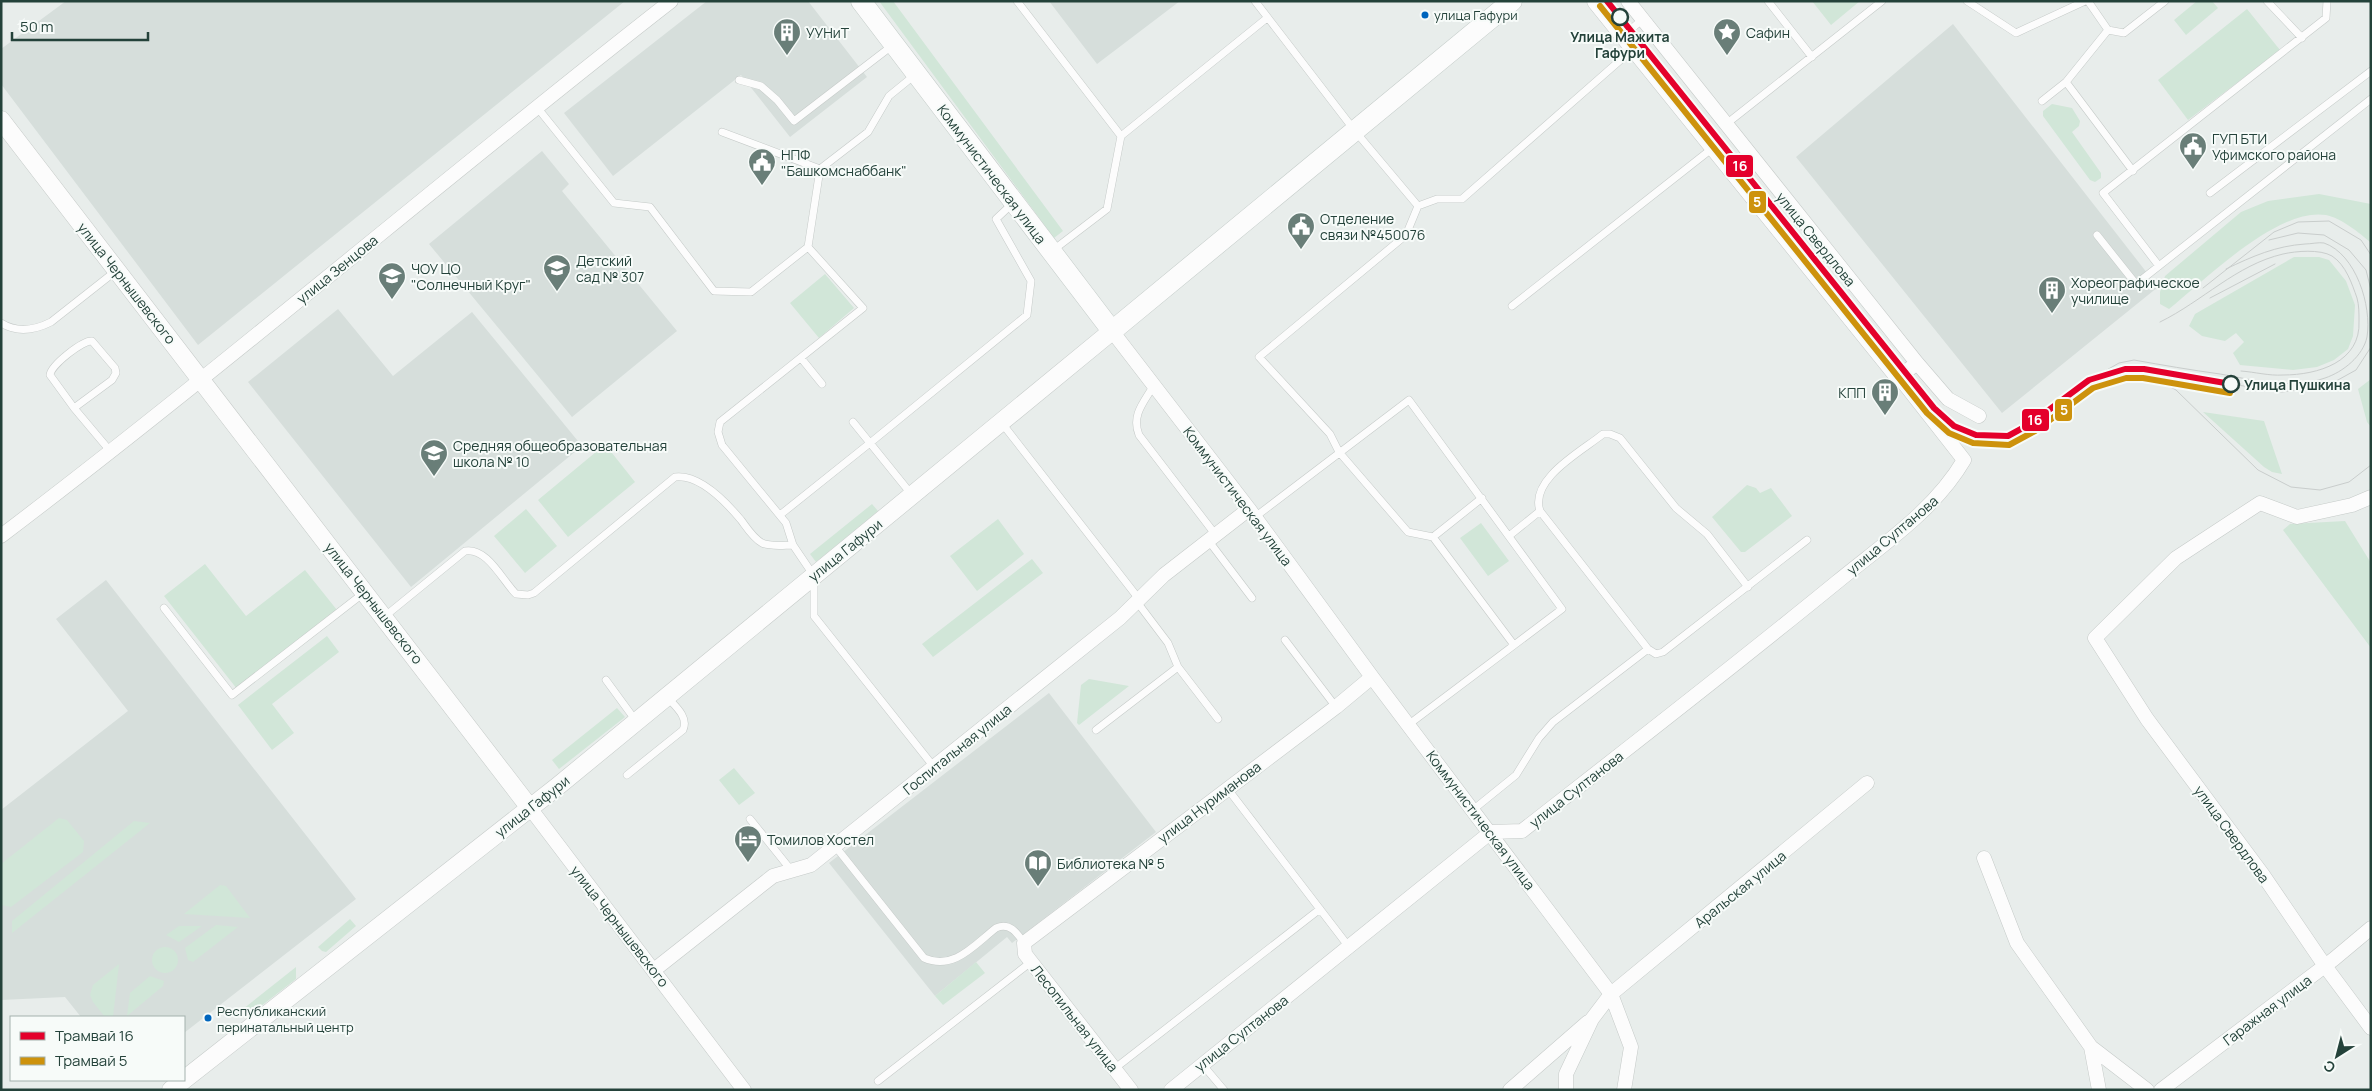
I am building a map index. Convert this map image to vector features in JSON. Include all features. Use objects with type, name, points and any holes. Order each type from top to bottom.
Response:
[{"type":"main road","name":"Коммунистическая улица","points":[[860,1],[1112,331]]},
{"type":"main road","name":"улица Гафури","points":[[1112,331],[1512,1]]},
{"type":"street","name":"улица Зенцова","points":[[1,536],[111,452],[536,106],[671,1]]},
{"type":"street","name":"улица Свердлова","points":[[1596,1],[1899,377]]},
{"type":"street","name":"улица Свердлова","points":[[1628,1],[1725,126],[1948,400],[1979,416]]},
{"type":"street","name":"улица Чернышевского","points":[[1,120],[365,592],[744,1090]]},
{"type":"street","name":"Коммунистическая улица","points":[[1112,331],[1252,513],[1408,726],[1474,809],[1611,994],[1631,1047],[1624,1090]]},
{"type":"street","name":"улица Гафури","points":[[185,1079],[530,808],[1112,331]]},
{"type":"street","points":[[1899,377],[1917,363]]},
{"type":"street","name":"улица Султанова","points":[[1170,1090],[1350,948],[1491,832],[1522,831],[1783,626],[1932,504],[1952,480],[1964,460],[1899,377]]},
{"type":"street","name":"улица Свердлова","points":[[2371,497],[2352,505],[2297,517],[2260,503],[2176,558],[2095,638],[2147,719],[2263,875],[2325,966],[2371,1028]]},
{"type":"street","name":"Госпитальная улица","points":[[654,970],[773,876],[811,866],[1117,621],[1164,575],[1212,537],[1252,513]]},
{"type":"street","name":"улица Нуриманова","points":[[1024,944],[1336,707],[1372,677]]},
{"type":"street","name":"Аральская улица","points":[[1592,1018],[1611,994],[1867,783]]},
{"type":"street","points":[[1984,858],[2017,943],[2091,1047],[2148,1090]]},
{"type":"street","name":"Гаражная улица","points":[[2161,1090],[2325,966],[2371,928]]},
{"type":"street","name":"Лесопильная улица","points":[[1024,944],[1025,954],[1130,1090]]},
{"type":"street","points":[[1510,1090],[1592,1018]]},
{"type":"street","points":[[1566,1090],[1566,1074],[1592,1018]]},
{"type":"street","points":[[2091,1047],[2099,1090]]},
{"type":"street","name":"улица Гафури","points":[[171,1090],[182,1081]]},
{"type":"lane","points":[[1017,1],[1121,136]]},
{"type":"lane","points":[[1768,1],[1812,57]]},
{"type":"lane","points":[[1725,126],[1882,1]]},
{"type":"lane","points":[[1966,1],[2016,33],[2087,1],[2108,30],[2124,33],[2165,1]]},
{"type":"lane","points":[[2267,1],[2302,38]]},
{"type":"lane","points":[[2159,266],[2104,194],[2326,18],[2327,1]]},
{"type":"lane","points":[[1258,2],[1267,18],[1355,131],[1418,206]]},
{"type":"lane","points":[[1051,251],[1107,209],[1121,136],[1267,18]]},
{"type":"lane","points":[[1514,645],[1433,537],[1408,532],[1339,452],[1330,434],[1259,357],[1406,235],[1418,206],[1437,199],[1462,199],[1634,48],[1630,30],[1643,19]]},
{"type":"lane","points":[[2042,100],[2066,82],[2108,30]]},
{"type":"lane","points":[[740,80],[760,86],[777,100],[794,121],[893,44]]},
{"type":"lane","points":[[2210,194],[2371,71]]},
{"type":"lane","points":[[536,106],[614,203],[650,208],[714,291],[751,292],[808,247],[820,169],[869,135],[879,112],[889,96],[916,74]]},
{"type":"lane","points":[[2066,82],[2133,171]]},
{"type":"lane","points":[[2097,235],[2136,284],[2371,99]]},
{"type":"lane","points":[[722,132],[820,169]]},
{"type":"lane","points":[[1512,306],[1714,147]]},
{"type":"lane","points":[[780,515],[1028,315],[1031,281],[996,219],[1014,203]]},
{"type":"lane","points":[[650,208],[652,220]]},
{"type":"lane","points":[[808,247],[863,308],[720,422],[718,427],[722,445],[789,528],[793,545],[814,576],[814,616],[934,767]]},
{"type":"lane","points":[[1,323],[16,329],[27,330],[51,322],[117,270]]},
{"type":"lane","points":[[74,408],[115,376],[115,368],[92,341],[84,343],[52,367],[50,371],[51,378],[74,408],[111,452]]},
{"type":"lane","points":[[801,358],[822,384]]},
{"type":"lane","points":[[1154,385],[1136,413],[1135,425],[1139,435],[1212,537],[1252,598]]},
{"type":"lane","points":[[1252,513],[1409,400],[1510,536],[1562,609],[1408,726]]},
{"type":"lane","points":[[853,422],[912,495]]},
{"type":"lane","points":[[1001,422],[1138,601],[1168,643],[1178,667],[1218,719]]},
{"type":"lane","points":[[1748,587],[1706,534],[1676,508],[1625,444],[1615,435],[1603,434],[1552,473],[1541,488],[1538,497],[1540,511],[1648,649],[1656,654],[1663,652],[1748,587],[1808,540]]},
{"type":"lane","points":[[384,617],[464,551],[470,550],[484,557],[516,594],[528,596],[675,477],[689,477],[699,481],[734,512],[760,542],[768,545],[793,545]]},
{"type":"lane","points":[[1433,537],[1482,498]]},
{"type":"lane","points":[[1510,536],[1540,511]]},
{"type":"lane","points":[[164,608],[232,695],[365,592]]},
{"type":"lane","points":[[1285,640],[1336,707]]},
{"type":"lane","points":[[1474,809],[1516,775],[1539,738],[1553,722],[1648,649]]},
{"type":"lane","points":[[1096,730],[1178,667]]},
{"type":"lane","points":[[606,680],[636,722]]},
{"type":"lane","points":[[627,775],[683,730],[685,726],[684,717],[667,697]]},
{"type":"lane","points":[[1227,788],[1350,948]]},
{"type":"lane","points":[[750,819],[791,870]]},
{"type":"lane","points":[[835,846],[924,958],[933,962],[949,962],[996,928],[1004,926],[1012,928],[1024,944]]},
{"type":"lane","points":[[1114,1069],[1320,909]]},
{"type":"lane","points":[[878,1080],[1031,962]]},
{"type":"lane","points":[[1202,1064],[1224,1090]]},
{"type":"shaded area","points":[[66,1],[625,1],[198,345],[1,84],[1,49]]},
{"type":"shaded area","points":[[707,1],[808,1],[867,77],[790,137],[741,75],[613,176],[564,113]]},
{"type":"shaded area","points":[[1049,1],[1180,1],[1097,64]]},
{"type":"shaded area","points":[[1953,24],[2158,287],[2002,413],[1796,157]]},
{"type":"shaded area","name":"Детский сад № 307","points":[[542,151],[569,184],[562,191],[677,331],[572,417],[429,244]]},
{"type":"shaded area","name":"Средняя общеобразовательная школа № 10","points":[[338,309],[393,376],[472,312],[582,446],[411,587],[248,382]]},
{"type":"shaded area","points":[[106,580],[356,899],[185,1032],[185,1016],[80,1016],[65,997],[1,1000],[1,810],[128,711],[56,619]]},
{"type":"shaded area","points":[[1049,693],[1156,832],[1012,943],[1007,937],[935,996],[829,863]]},
{"type":"green space","points":[[879,1],[893,1],[1063,231],[1054,238]]},
{"type":"green space","points":[[1812,1],[1860,1],[1831,25]]},
{"type":"green space","points":[[2197,1],[2212,1],[2218,8],[2186,35],[2174,20]]},
{"type":"green space","points":[[2247,9],[2280,50],[2188,120],[2158,80]]},
{"type":"green space","points":[[2052,104],[2072,108],[2080,121],[2079,126],[2072,132],[2101,173],[2101,178],[2095,182],[2090,180],[2043,116],[2043,111]]},
{"type":"green space","points":[[2319,194],[2371,204],[2371,243],[2338,219],[2326,215],[2307,216],[2286,222],[2243,248],[2169,309],[2160,304],[2160,292],[2165,276],[2241,212],[2268,201]]},
{"type":"green space","points":[[2294,257],[2319,257],[2329,260],[2346,281],[2355,305],[2353,336],[2348,349],[2334,360],[2317,367],[2293,370],[2240,365],[2233,353],[2244,342],[2236,333],[2225,341],[2202,336],[2189,326],[2195,314]]},
{"type":"green space","points":[[825,274],[854,308],[819,338],[790,303]]},
{"type":"green space","points":[[2371,379],[2371,427],[2367,422],[2358,389]]},
{"type":"green space","points":[[2203,412],[2264,421],[2282,474],[2272,472],[2264,467]]},
{"type":"green space","points":[[608,442],[615,450],[612,453],[635,482],[568,537],[538,500]]},
{"type":"green space","points":[[1747,485],[1756,488],[1760,493],[1771,488],[1792,516],[1745,552],[1741,552],[1712,517]]},
{"type":"green space","points":[[872,504],[878,511],[816,562],[810,554]]},
{"type":"green space","points":[[526,509],[557,546],[525,573],[494,536]]},
{"type":"green space","points":[[998,519],[1024,554],[977,591],[950,556]]},
{"type":"green space","points":[[2345,521],[2371,563],[2371,648],[2283,530],[2290,524]]},
{"type":"green space","points":[[1481,523],[1509,561],[1488,576],[1460,538]]},
{"type":"green space","points":[[1032,559],[1043,573],[933,657],[922,644]]},
{"type":"green space","points":[[205,564],[246,616],[305,570],[337,610],[237,689],[164,596]]},
{"type":"green space","points":[[327,636],[339,652],[272,704],[294,733],[272,750],[238,705]]},
{"type":"green space","points":[[1089,679],[1129,686],[1079,725],[1077,723],[1081,685]]},
{"type":"green space","points":[[617,708],[625,717],[559,769],[552,760]]},
{"type":"green space","points":[[734,768],[755,793],[739,805],[719,780]]},
{"type":"green space","points":[[59,818],[67,820],[84,841],[83,852],[11,907],[1,905],[1,864]]},
{"type":"green space","points":[[134,821],[150,823],[12,933],[12,921]]},
{"type":"green space","points":[[220,885],[226,886],[250,918],[184,914]]},
{"type":"green space","points":[[350,919],[356,926],[326,952],[318,947]]},
{"type":"green space","points":[[216,925],[238,927],[193,962],[188,960],[185,948]]},
{"type":"green space","points":[[179,926],[202,926],[179,942],[166,935]]},
{"type":"green space","points":[[165,947],[175,950],[178,960],[175,970],[165,973],[155,970],[152,960],[155,950]]},
{"type":"green space","points":[[976,962],[985,973],[943,1005],[935,996]]},
{"type":"green space","points":[[119,964],[113,1016],[104,1016],[93,1002],[90,995],[93,985]]},
{"type":"green space","points":[[296,967],[296,979],[256,1010],[243,1009]]},
{"type":"green space","points":[[150,976],[164,981],[163,986],[127,1016],[130,993]]},
{"type":"tram line","name":"16","points":[[1607,1],[1934,408],[1954,426],[1976,435],[2008,436],[2030,424],[2089,380],[2125,369],[2144,369],[2231,384]]},
{"type":"tram line","name":"5","points":[[1600,6],[1927,413],[1949,433],[1973,443],[2009,445],[2035,431],[2093,388],[2126,378],[2143,378],[2230,393]]},
{"type":"tram line","points":[[2203,288],[2274,232],[2298,222],[2329,221],[2361,240],[2371,255]]},
{"type":"tram line","points":[[2269,240],[2298,233],[2324,235],[2349,250],[2366,270],[2371,290]]},
{"type":"tram line","points":[[2089,380],[2119,363],[2134,360],[2272,383],[2312,382],[2339,372],[2357,357],[2361,351],[2367,337],[2368,325],[2364,297],[2353,269],[2335,249],[2324,243],[2294,245],[2274,249],[2226,269]]},
{"type":"tram line","points":[[2160,322],[2176,314],[2250,266],[2266,259],[2288,253],[2308,251],[2321,252],[2337,260],[2351,281],[2359,306],[2358,335],[2353,347],[2335,363],[2323,369],[2310,372],[2273,375],[2241,371]]},
{"type":"tram line","points":[[2210,298],[2275,264]]},
{"type":"tram line","points":[[2231,384],[2282,392],[2327,386],[2356,370],[2371,347]]},
{"type":"tram line","points":[[2136,369],[2176,390],[2258,470],[2291,487],[2320,490],[2349,482],[2371,465]]},
{"type":"place","name":"улица Гафури","points":[[1425,15]]},
{"type":"place","name":"Улица Мажита Гафури","points":[[1620,17]]},
{"type":"place","name":"УУНиТ","points":[[787,56]]},
{"type":"place","name":"Сафин","points":[[1727,56]]},
{"type":"place","name":"ГУП БТИ Уфимского района","points":[[2193,170]]},
{"type":"place","name":"НПФ \"Башкомснаббанк\"","points":[[762,186]]},
{"type":"place","name":"Отделение связи №450076","points":[[1301,250]]},
{"type":"place","name":"Детский сад № 307","points":[[557,292]]},
{"type":"place","name":"ЧОУ ЦО \"Солнечный Круг\"","points":[[392,300]]},
{"type":"place","name":"Хореографическое училище","points":[[2052,314]]},
{"type":"place","name":"Улица Пушкина","points":[[2231,384]]},
{"type":"place","name":"КПП","points":[[1885,416]]},
{"type":"place","name":"Средняя общеобразовательная школа № 10","points":[[434,477]]},
{"type":"place","name":"Томилов Хостел","points":[[748,863]]},
{"type":"place","name":"Библиотека № 5","points":[[1038,887]]},
{"type":"place","name":"Республиканский перинатальный центр","points":[[208,1018]]}]
